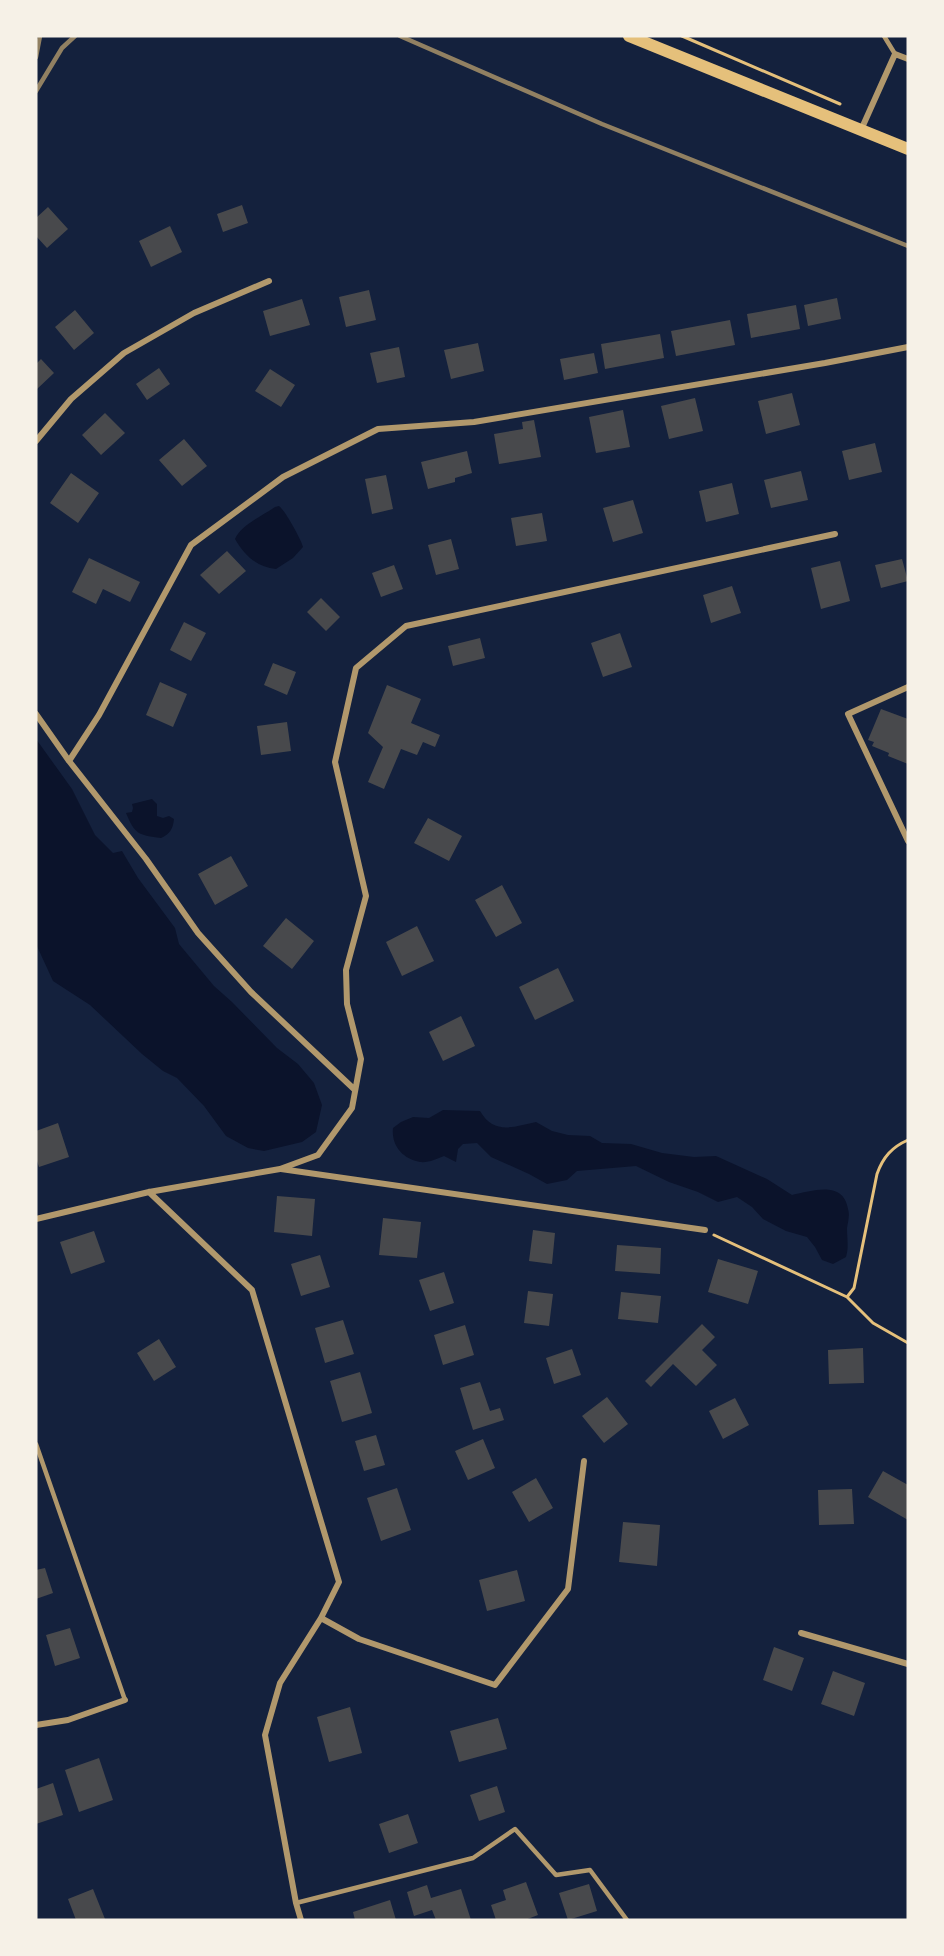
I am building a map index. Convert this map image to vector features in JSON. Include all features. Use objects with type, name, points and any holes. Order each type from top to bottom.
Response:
[{"type":"main road","points":[[629,36],[908,150]]},
{"type":"street","points":[[861,130],[895,54],[908,59]]},
{"type":"street","points":[[36,441],[71,399],[124,353],[194,313],[269,281]]},
{"type":"street","points":[[69,761],[99,715],[191,545],[283,477],[378,429],[474,422],[908,347]]},
{"type":"street","points":[[36,1219],[149,1192],[280,1169],[318,1155],[352,1108],[361,1059],[347,1005],[346,970],[366,896],[334,762],[356,668],[406,626],[835,534]]},
{"type":"street","points":[[908,687],[848,714],[908,841]]},
{"type":"street","points":[[36,714],[69,761],[146,859],[198,933],[251,992],[355,1090]]},
{"type":"street","points":[[280,1169],[705,1230]]},
{"type":"street","points":[[149,1192],[252,1290],[339,1582],[321,1618],[280,1683],[265,1735],[301,1920]]},
{"type":"street","points":[[321,1618],[359,1639],[495,1685],[568,1589],[584,1461]]},
{"type":"street","points":[[801,1633],[908,1664]]},
{"type":"street","points":[[36,1725],[68,1720],[125,1700]]},
{"type":"lane","points":[[884,36],[895,54]]},
{"type":"lane","points":[[36,1444],[125,1700]]},
{"type":"lane","points":[[296,1903],[473,1858],[515,1828],[556,1875],[590,1870],[627,1920]]},
{"type":"path","points":[[682,36],[867,116]]},
{"type":"path","points":[[847,1297],[854,1288],[877,1174],[882,1161],[895,1146],[908,1140]]},
{"type":"path","points":[[705,1230],[847,1297],[873,1323],[908,1343]]},
{"type":"water","points":[[279,506],[293,526],[303,547],[293,558],[276,569],[252,560],[235,539],[247,525]]},
{"type":"water","points":[[36,739],[72,789],[95,835],[113,853],[122,851],[138,878],[175,928],[179,944],[214,986],[277,1048],[298,1064],[314,1083],[322,1105],[316,1132],[302,1142],[264,1151],[248,1148],[226,1136],[204,1106],[177,1078],[163,1071],[142,1054],[90,1005],[53,981],[36,944]]},
{"type":"water","points":[[152,799],[157,804],[157,816],[163,818],[169,816],[174,819],[170,831],[161,838],[139,833],[132,826],[126,813],[132,812],[132,804]]},
{"type":"water","points":[[443,1110],[480,1111],[491,1124],[498,1126],[512,1127],[536,1122],[552,1131],[568,1135],[590,1136],[602,1143],[631,1144],[662,1153],[694,1157],[716,1156],[767,1179],[792,1195],[818,1190],[834,1191],[845,1200],[849,1211],[846,1257],[833,1264],[822,1260],[807,1237],[786,1231],[763,1219],[752,1207],[737,1197],[718,1202],[636,1166],[577,1171],[567,1180],[547,1184],[491,1157],[477,1143],[463,1144],[458,1149],[456,1162],[444,1156],[420,1162],[403,1155],[396,1146],[393,1128],[413,1117],[429,1118]]},
{"type":"building","points":[[242,205],[248,223],[223,232],[217,214]]},
{"type":"building","points":[[48,207],[68,229],[47,248],[36,236],[36,218]]},
{"type":"building","points":[[170,226],[182,252],[151,267],[139,241]]},
{"type":"building","points":[[369,290],[376,320],[346,327],[339,297]]},
{"type":"building","points":[[837,298],[841,319],[808,326],[804,305]]},
{"type":"building","points":[[302,299],[310,325],[270,336],[263,311]]},
{"type":"building","points":[[796,305],[800,329],[751,338],[747,314]]},
{"type":"building","points":[[75,310],[94,333],[74,350],[55,327]]},
{"type":"building","points":[[730,320],[735,345],[676,356],[671,331]]},
{"type":"building","points":[[660,334],[664,358],[605,369],[601,344]]},
{"type":"building","points":[[478,343],[484,371],[451,379],[444,350]]},
{"type":"building","points":[[399,347],[405,377],[377,383],[370,353]]},
{"type":"building","points":[[594,353],[598,373],[564,380],[560,359]]},
{"type":"building","points":[[41,359],[54,373],[36,390],[36,364]]},
{"type":"building","points":[[159,368],[170,384],[147,400],[136,384]]},
{"type":"building","points":[[270,369],[295,385],[281,407],[255,391]]},
{"type":"building","points":[[792,393],[800,425],[766,434],[758,401]]},
{"type":"building","points":[[695,398],[703,431],[669,439],[661,406]]},
{"type":"building","points":[[623,410],[630,447],[596,453],[589,417]]},
{"type":"building","points":[[105,413],[125,433],[101,455],[82,435]]},
{"type":"building","points":[[534,420],[541,457],[499,464],[494,434],[523,429],[522,422]]},
{"type":"building","points":[[184,439],[207,466],[182,486],[159,460]]},
{"type":"building","points":[[875,443],[882,472],[849,480],[842,451]]},
{"type":"building","points":[[467,451],[472,473],[455,478],[455,482],[428,489],[421,462]]},
{"type":"building","points":[[801,471],[808,500],[771,508],[764,480]]},
{"type":"building","points":[[71,473],[99,493],[78,523],[50,503]]},
{"type":"building","points":[[386,475],[393,509],[372,514],[365,479]]},
{"type":"building","points":[[732,483],[739,514],[706,522],[699,491]]},
{"type":"building","points":[[633,500],[643,533],[613,542],[603,508]]},
{"type":"building","points":[[542,513],[547,541],[516,546],[511,518]]},
{"type":"building","points":[[451,539],[459,569],[436,575],[428,545]]},
{"type":"building","points":[[227,551],[246,571],[219,594],[200,575]]},
{"type":"building","points":[[89,558],[140,582],[130,602],[103,589],[96,604],[72,592]]},
{"type":"building","points":[[902,559],[908,581],[881,588],[875,565]]},
{"type":"building","points":[[840,561],[850,601],[821,609],[811,568]]},
{"type":"building","points":[[394,565],[403,589],[381,597],[372,573]]},
{"type":"building","points":[[732,586],[741,613],[711,623],[703,595]]},
{"type":"building","points":[[321,598],[340,617],[326,631],[307,612]]},
{"type":"building","points":[[184,622],[206,633],[191,661],[170,650]]},
{"type":"building","points":[[620,633],[632,667],[603,677],[591,643]]},
{"type":"building","points":[[480,638],[485,658],[453,666],[448,646]]},
{"type":"building","points":[[273,663],[296,672],[287,695],[264,685]]},
{"type":"building","points":[[160,682],[187,694],[173,727],[146,715]]},
{"type":"building","points":[[387,685],[421,699],[411,723],[440,735],[435,747],[423,742],[417,755],[401,749],[384,789],[368,782],[383,747],[368,733]]},
{"type":"building","points":[[881,709],[908,719],[908,764],[888,756],[889,753],[872,746],[874,742],[868,740]]},
{"type":"building","points":[[287,722],[291,751],[261,755],[257,726]]},
{"type":"building","points":[[428,818],[462,836],[449,861],[414,843]]},
{"type":"building","points":[[231,856],[248,886],[215,905],[198,874]]},
{"type":"building","points":[[502,885],[522,923],[496,937],[475,900]]},
{"type":"building","points":[[286,918],[314,941],[292,969],[263,946]]},
{"type":"building","points":[[417,926],[434,961],[402,976],[386,942]]},
{"type":"building","points":[[558,968],[574,1001],[535,1020],[519,987]]},
{"type":"building","points":[[461,1016],[475,1046],[443,1061],[429,1032]]},
{"type":"building","points":[[58,1123],[69,1157],[39,1167],[36,1158],[36,1131]]},
{"type":"building","points":[[277,1196],[315,1199],[312,1236],[274,1232]]},
{"type":"building","points":[[383,1218],[421,1222],[417,1258],[379,1255]]},
{"type":"building","points":[[533,1230],[555,1233],[552,1264],[529,1261]]},
{"type":"building","points":[[94,1231],[105,1262],[71,1274],[60,1242]]},
{"type":"building","points":[[617,1245],[661,1248],[660,1274],[615,1271]]},
{"type":"building","points":[[320,1255],[330,1287],[301,1296],[291,1264]]},
{"type":"building","points":[[718,1259],[758,1271],[748,1304],[708,1292]]},
{"type":"building","points":[[444,1272],[454,1303],[430,1311],[419,1280]]},
{"type":"building","points":[[528,1291],[553,1294],[549,1326],[524,1323]]},
{"type":"building","points":[[621,1292],[661,1296],[658,1323],[618,1319]]},
{"type":"building","points":[[343,1320],[354,1354],[325,1363],[315,1328]]},
{"type":"building","points":[[702,1324],[715,1337],[702,1350],[717,1365],[696,1386],[673,1364],[651,1387],[645,1381]]},
{"type":"building","points":[[465,1325],[474,1355],[443,1365],[434,1335]]},
{"type":"building","points":[[159,1339],[176,1367],[154,1381],[137,1353]]},
{"type":"building","points":[[863,1348],[864,1383],[829,1384],[828,1350]]},
{"type":"building","points":[[572,1349],[581,1375],[554,1384],[546,1358]]},
{"type":"building","points":[[360,1372],[372,1413],[342,1422],[330,1381]]},
{"type":"building","points":[[480,1382],[490,1411],[500,1408],[504,1420],[473,1430],[460,1388]]},
{"type":"building","points":[[607,1397],[628,1424],[604,1443],[582,1416]]},
{"type":"building","points":[[735,1398],[749,1425],[723,1439],[709,1411]]},
{"type":"building","points":[[376,1435],[385,1465],[364,1471],[355,1441]]},
{"type":"building","points":[[483,1439],[495,1468],[468,1480],[455,1451]]},
{"type":"building","points":[[883,1471],[908,1485],[908,1520],[868,1497]]},
{"type":"building","points":[[536,1478],[553,1508],[529,1522],[512,1492]]},
{"type":"building","points":[[397,1488],[411,1530],[381,1541],[367,1498]]},
{"type":"building","points":[[852,1489],[854,1524],[819,1525],[818,1490]]},
{"type":"building","points":[[623,1522],[660,1525],[657,1566],[619,1562]]},
{"type":"building","points":[[45,1568],[53,1593],[36,1599],[36,1570]]},
{"type":"building","points":[[517,1570],[525,1601],[487,1611],[479,1580]]},
{"type":"building","points":[[70,1628],[80,1658],[55,1666],[46,1635]]},
{"type":"building","points":[[774,1647],[804,1658],[792,1691],[763,1680]]},
{"type":"building","points":[[833,1671],[865,1683],[854,1716],[821,1704]]},
{"type":"building","points":[[350,1707],[362,1753],[329,1762],[317,1717]]},
{"type":"building","points":[[498,1718],[507,1749],[459,1762],[450,1731]]},
{"type":"building","points":[[99,1758],[113,1800],[79,1812],[65,1770]]},
{"type":"building","points":[[53,1783],[63,1815],[36,1824],[36,1789]]},
{"type":"building","points":[[497,1786],[505,1812],[479,1821],[470,1795]]},
{"type":"building","points":[[408,1814],[418,1843],[389,1853],[379,1824]]},
{"type":"building","points":[[526,1882],[538,1915],[525,1920],[496,1920],[491,1905],[506,1900],[503,1890]]},
{"type":"building","points":[[589,1884],[597,1911],[568,1920],[559,1893]]},
{"type":"building","points":[[427,1885],[431,1898],[461,1889],[471,1920],[436,1920],[432,1910],[414,1916],[407,1892]]},
{"type":"building","points":[[93,1889],[105,1919],[76,1920],[68,1899]]},
{"type":"building","points":[[390,1900],[396,1920],[355,1920],[353,1912]]},
{"type":"railway","points":[[36,57],[40,36]]},
{"type":"railway","points":[[36,91],[62,48],[75,36]]},
{"type":"railway","points":[[400,36],[602,124],[908,246]]}]
